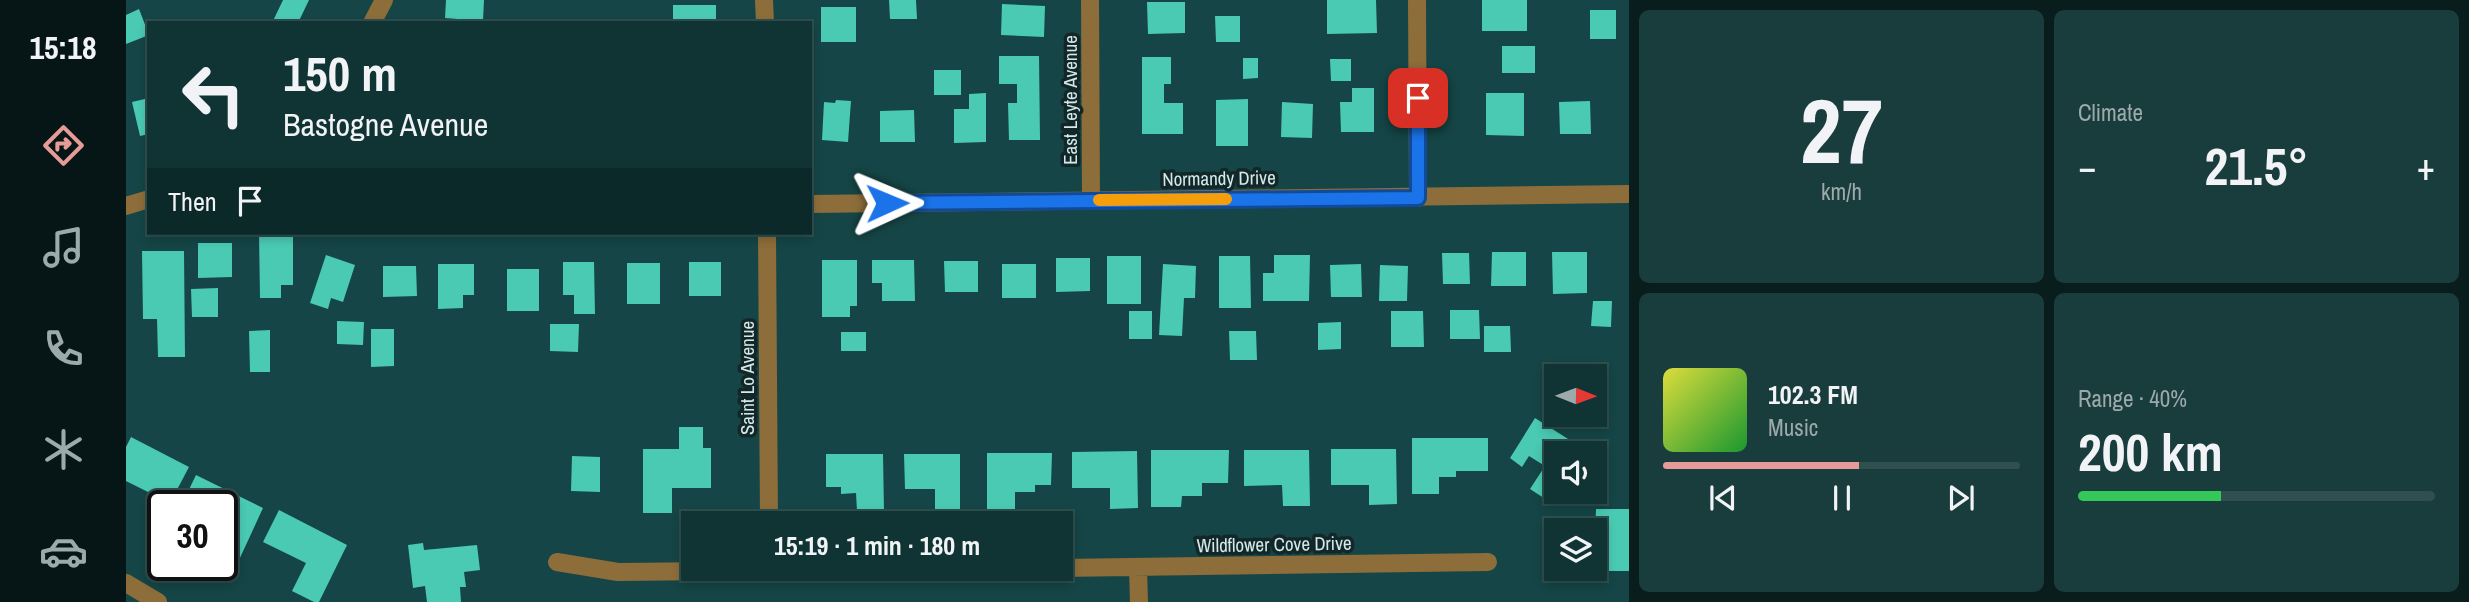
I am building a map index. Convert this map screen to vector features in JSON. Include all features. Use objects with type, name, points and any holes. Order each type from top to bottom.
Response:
[{"type":"street","points":[[373,21],[384,0]]},
{"type":"street","points":[[764,0],[765,21]]},
{"type":"street","name":"East Leyte Avenue","points":[[1090,0],[1091,200]]},
{"type":"street","points":[[1417,0],[1418,198]]},
{"type":"street","name":"Normandy Drive","points":[[812,204],[1629,194]]},
{"type":"street","points":[[126,206],[147,200]]},
{"type":"street","name":"Saint Lo Avenue","points":[[767,235],[769,511]]},
{"type":"street","points":[[557,562],[618,572],[681,571]]},
{"type":"street","name":"Wildflower Cove Drive","points":[[1073,568],[1488,562]]},
{"type":"street","points":[[1138,567],[1139,602]]},
{"type":"street","points":[[126,583],[158,602]]},
{"type":"building","points":[[283,0],[309,0],[299,21],[273,21]]},
{"type":"building","points":[[446,0],[484,0],[483,21],[445,18]]},
{"type":"building","points":[[889,0],[916,0],[917,19],[890,19]]},
{"type":"building","points":[[1327,0],[1376,0],[1377,33],[1327,34]]},
{"type":"building","points":[[1482,0],[1527,0],[1527,31],[1482,31]]},
{"type":"building","points":[[1147,2],[1185,2],[1185,33],[1148,34]]},
{"type":"building","points":[[1002,4],[1045,6],[1044,37],[1001,35]]},
{"type":"building","points":[[673,5],[716,5],[716,21],[673,21]]},
{"type":"building","points":[[821,7],[856,7],[856,42],[821,42]]},
{"type":"building","points":[[139,9],[147,36],[126,44],[126,15]]},
{"type":"building","points":[[1590,10],[1616,10],[1616,39],[1590,39]]},
{"type":"building","points":[[1215,16],[1240,16],[1240,42],[1216,42]]},
{"type":"building","points":[[1502,46],[1535,46],[1535,73],[1502,73]]},
{"type":"building","points":[[999,56],[1039,56],[1040,140],[1009,140],[1008,103],[1017,103],[1017,84],[999,84]]},
{"type":"building","points":[[1142,57],[1171,57],[1171,84],[1164,84],[1164,103],[1183,103],[1183,134],[1142,134]]},
{"type":"building","points":[[1243,58],[1258,58],[1258,78],[1243,79]]},
{"type":"building","points":[[1330,59],[1351,59],[1351,81],[1331,81]]},
{"type":"building","points":[[934,70],[961,70],[961,95],[934,95]]},
{"type":"building","points":[[1352,88],[1374,88],[1374,132],[1341,132],[1340,102],[1352,102]]},
{"type":"building","points":[[986,93],[986,142],[954,143],[954,109],[969,109],[969,94]]},
{"type":"building","points":[[1486,93],[1524,93],[1524,136],[1486,135]]},
{"type":"building","points":[[147,98],[147,134],[140,136],[132,102]]},
{"type":"building","points":[[1248,99],[1248,146],[1216,146],[1216,100]]},
{"type":"building","points":[[836,100],[851,101],[848,142],[822,140],[824,102],[835,103]]},
{"type":"building","points":[[1590,101],[1591,134],[1560,134],[1559,102]]},
{"type":"building","points":[[1282,102],[1313,104],[1312,138],[1281,137]]},
{"type":"building","points":[[914,110],[915,142],[880,142],[880,111]]},
{"type":"building","points":[[259,235],[293,235],[293,285],[281,285],[281,298],[260,298]]},
{"type":"building","points":[[198,243],[232,243],[232,277],[198,278]]},
{"type":"building","points":[[142,251],[184,251],[185,357],[158,357],[157,319],[143,319]]},
{"type":"building","points":[[1492,252],[1526,252],[1526,286],[1491,286]]},
{"type":"building","points":[[1552,252],[1587,252],[1587,293],[1553,294]]},
{"type":"building","points":[[1442,253],[1469,253],[1470,284],[1443,284]]},
{"type":"building","points":[[326,255],[355,265],[343,302],[331,298],[328,309],[310,303]]},
{"type":"building","points":[[1274,255],[1310,255],[1309,301],[1263,301],[1263,273],[1274,273]]},
{"type":"building","points":[[1107,256],[1141,256],[1141,304],[1107,304]]},
{"type":"building","points":[[1219,256],[1250,256],[1251,308],[1219,308]]},
{"type":"building","points":[[1056,258],[1090,258],[1090,291],[1056,292]]},
{"type":"building","points":[[822,260],[857,260],[857,306],[850,306],[850,317],[822,317]]},
{"type":"building","points":[[872,260],[914,260],[915,301],[882,301],[882,283],[872,283]]},
{"type":"building","points":[[944,261],[978,261],[978,292],[945,292]]},
{"type":"building","points":[[563,262],[594,262],[595,314],[574,314],[574,295],[563,295]]},
{"type":"building","points":[[689,262],[721,262],[721,296],[689,296]]},
{"type":"building","points":[[627,263],[660,263],[660,304],[627,304]]},
{"type":"building","points":[[438,264],[474,264],[474,295],[463,295],[463,308],[438,309]]},
{"type":"building","points":[[1002,264],[1036,264],[1036,298],[1002,298]]},
{"type":"building","points":[[1163,264],[1196,266],[1195,298],[1184,298],[1182,336],[1159,335]]},
{"type":"building","points":[[1361,264],[1362,297],[1331,297],[1330,265]]},
{"type":"building","points":[[1380,265],[1408,266],[1407,301],[1379,301]]},
{"type":"building","points":[[383,266],[416,266],[417,296],[383,297]]},
{"type":"building","points":[[507,269],[539,269],[539,311],[507,311]]},
{"type":"building","points":[[218,288],[218,317],[192,317],[191,289]]},
{"type":"building","points":[[1593,301],[1612,301],[1611,327],[1591,326]]},
{"type":"building","points":[[1450,310],[1479,310],[1480,339],[1450,339]]},
{"type":"building","points":[[1129,311],[1152,311],[1152,339],[1129,339]]},
{"type":"building","points":[[1391,311],[1423,311],[1424,347],[1391,347]]},
{"type":"building","points":[[337,321],[364,322],[363,345],[337,344]]},
{"type":"building","points":[[1341,322],[1341,349],[1318,350],[1318,323]]},
{"type":"building","points":[[550,324],[579,324],[578,352],[550,351]]},
{"type":"building","points":[[1484,326],[1510,326],[1511,352],[1484,352]]},
{"type":"building","points":[[371,329],[394,329],[394,366],[371,367]]},
{"type":"building","points":[[270,330],[270,372],[250,372],[249,331]]},
{"type":"building","points":[[1229,331],[1256,331],[1257,360],[1230,360]]},
{"type":"building","points":[[841,332],[866,332],[866,351],[841,351]]},
{"type":"building","points":[[1535,418],[1544,424],[1544,427],[1549,427],[1571,441],[1544,441],[1544,465],[1529,456],[1522,467],[1510,458]]},
{"type":"building","points":[[679,427],[703,427],[703,448],[711,448],[711,488],[672,488],[672,513],[643,513],[643,449],[679,449]]},
{"type":"building","points":[[131,437],[189,467],[177,490],[147,492],[126,481],[126,447]]},
{"type":"building","points":[[1412,438],[1488,438],[1488,471],[1456,471],[1456,477],[1439,477],[1439,494],[1412,494]]},
{"type":"building","points":[[1331,449],[1396,449],[1397,504],[1369,505],[1369,485],[1331,485]]},
{"type":"building","points":[[1151,450],[1229,450],[1228,483],[1202,483],[1202,496],[1182,496],[1181,507],[1151,507]]},
{"type":"building","points":[[1244,450],[1309,450],[1310,506],[1283,506],[1282,485],[1244,486]]},
{"type":"building","points":[[1137,451],[1138,508],[1110,509],[1110,488],[1072,488],[1072,452]]},
{"type":"building","points":[[987,453],[1052,453],[1051,485],[1035,485],[1035,492],[1015,492],[1015,510],[987,510]]},
{"type":"building","points":[[826,454],[883,454],[884,511],[857,511],[856,493],[841,494],[841,487],[826,487]]},
{"type":"building","points":[[904,454],[960,454],[960,510],[935,510],[935,489],[905,489]]},
{"type":"building","points":[[572,456],[600,457],[600,492],[571,491]]},
{"type":"building","points":[[1544,468],[1544,498],[1530,489]]},
{"type":"building","points":[[196,475],[226,490],[189,490]]},
{"type":"building","points":[[238,496],[263,508],[238,559]]},
{"type":"building","points":[[1596,509],[1629,509],[1629,571],[1607,571],[1607,518],[1596,518]]},
{"type":"building","points":[[279,510],[347,545],[319,602],[292,591],[306,563],[263,542]]},
{"type":"building","points":[[423,543],[424,550],[477,545],[480,570],[464,572],[466,587],[460,587],[461,602],[427,602],[425,586],[413,588],[408,545]]},
{"type":"slow traffic","points":[[1099,200],[1226,199]]},
{"type":"route","points":[[887,203],[1418,198],[1418,98]]}]
